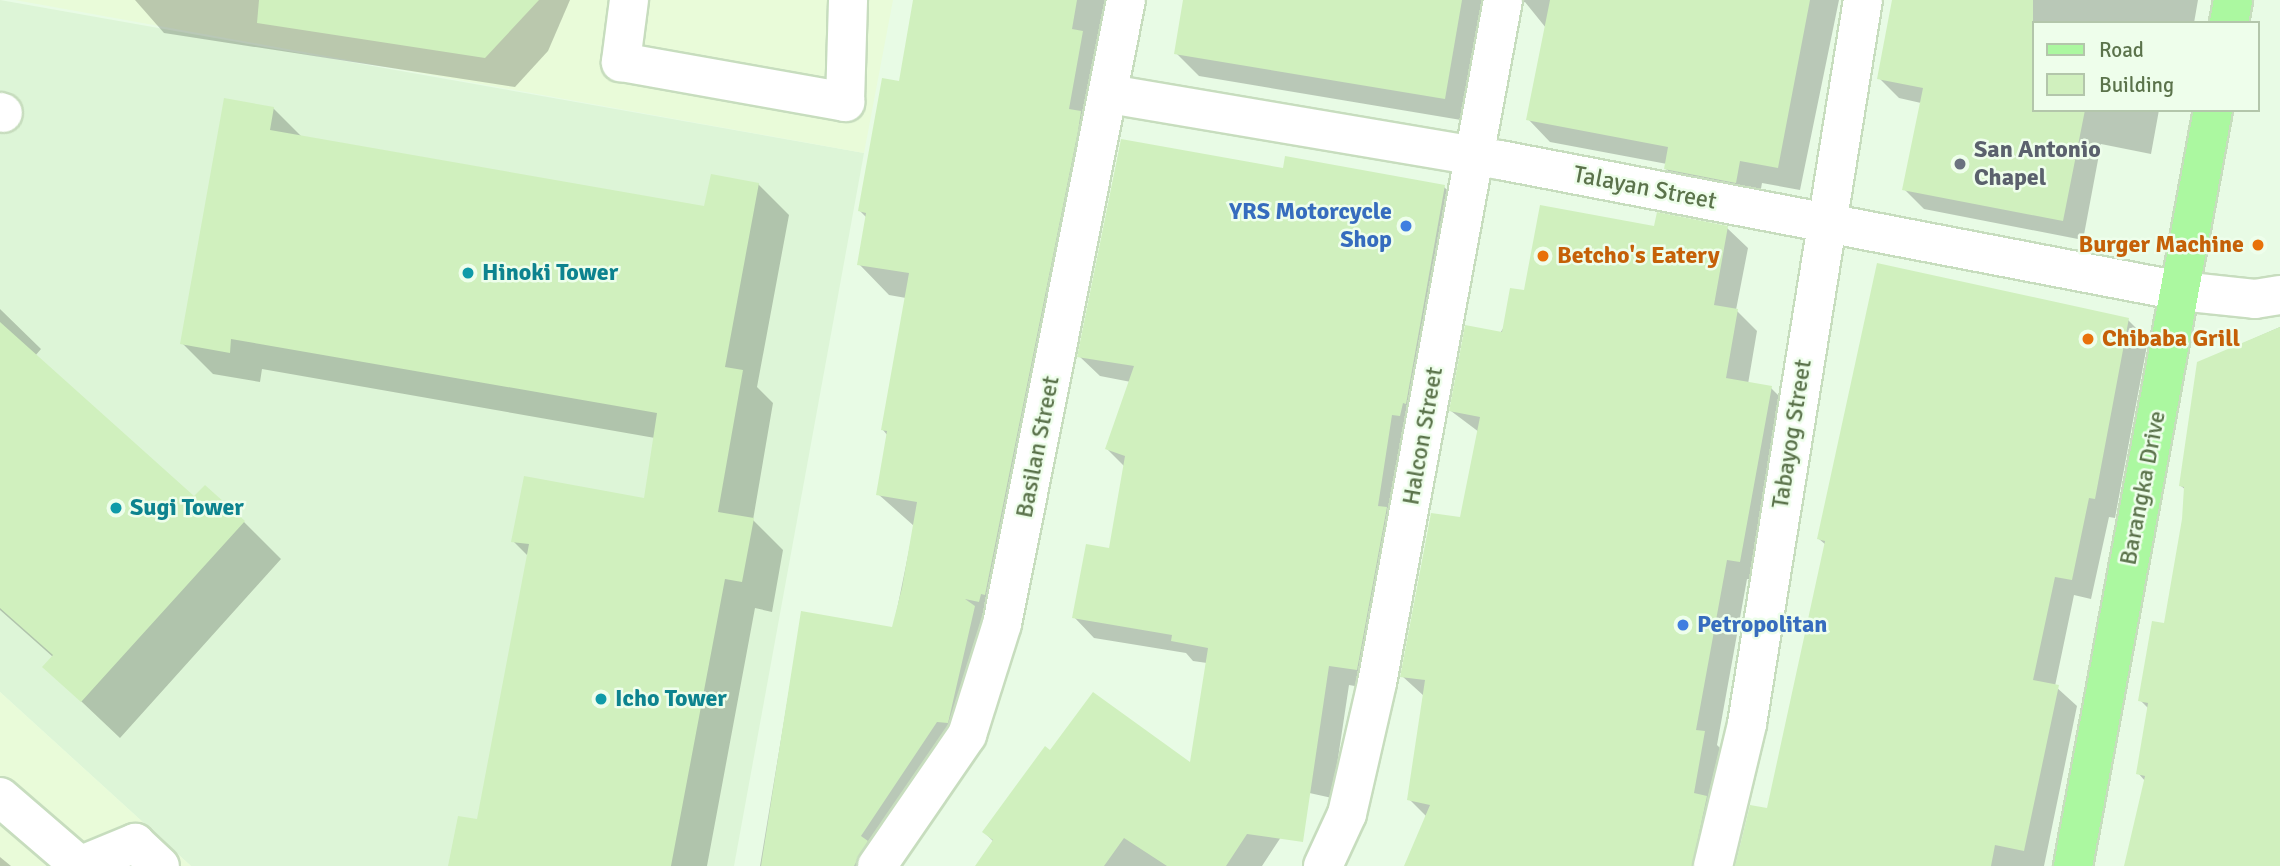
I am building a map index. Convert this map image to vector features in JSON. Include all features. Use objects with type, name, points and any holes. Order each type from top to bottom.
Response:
[{"type":"main road","points":[[2229,21],[2233,0]]},
{"type":"main road","name":"Barangka Drive","points":[[2073,866],[2213,112]]},
{"type":"street","points":[[629,0],[621,62],[845,102],[848,0]]},
{"type":"street","name":"Basilan Street","points":[[877,866],[967,735],[1002,624],[1110,94],[1126,0]]},
{"type":"street","name":"Halcon Street","points":[[1323,866],[1347,814],[1377,683],[1503,0]]},
{"type":"street","name":"Tabayog Street","points":[[1713,866],[1747,724],[1825,221],[1863,0]]},
{"type":"street","name":"Talayan Street","points":[[1110,94],[1474,156],[2180,291],[2255,299],[2280,295]]},
{"type":"street","points":[[0,797],[79,866],[135,843],[160,866]]},
{"type":"shaded area","points":[[0,0],[864,153],[734,866],[191,866],[0,692]]},
{"type":"shaded area","points":[[15,0],[893,0],[864,153]]},
{"type":"shaded area","points":[[0,692],[191,866],[0,866]]},
{"type":"building","points":[[259,0],[539,0],[485,58],[257,23]]},
{"type":"building","points":[[913,0],[1077,0],[1072,29],[1083,31],[1069,109],[1081,111],[1078,131],[985,595],[981,594],[979,602],[965,599],[975,606],[948,723],[937,722],[861,836],[868,841],[854,866],[761,866],[801,611],[892,627],[902,588],[917,502],[876,495],[887,431],[881,430],[909,273],[857,265],[866,213],[858,211],[882,78],[899,81]]},
{"type":"building","points":[[1183,0],[1462,0],[1445,99],[1174,54]]},
{"type":"building","points":[[1550,0],[1810,0],[1778,168],[1740,161],[1736,183],[1664,169],[1668,147],[1526,120]]},
{"type":"building","points":[[1892,0],[2033,0],[2032,112],[2085,112],[2063,221],[1902,190],[1923,88],[1877,79]]},
{"type":"building","points":[[224,98],[274,107],[270,130],[704,206],[711,174],[759,183],[725,367],[743,370],[718,512],[754,518],[742,582],[725,579],[671,866],[448,866],[458,816],[477,819],[529,544],[511,542],[524,476],[644,498],[657,413],[231,339],[230,353],[180,344]]},
{"type":"building","points":[[1121,139],[1283,168],[1285,156],[1445,185],[1406,404],[1403,403],[1400,416],[1392,415],[1378,506],[1387,507],[1357,670],[1329,666],[1303,842],[1247,834],[1226,866],[1167,866],[1124,838],[1104,866],[975,866],[993,840],[982,832],[1045,746],[1050,750],[1093,692],[1190,762],[1208,648],[1171,641],[1172,635],[1072,618],[1086,544],[1109,548],[1125,456],[1105,449],[1134,366],[1077,357]]},
{"type":"building","points":[[1540,205],[1654,226],[1657,212],[1728,226],[1714,305],[1738,309],[1726,378],[1772,386],[1740,562],[1727,560],[1696,730],[1705,731],[1694,793],[1707,796],[1692,866],[1404,866],[1430,805],[1407,800],[1425,680],[1400,677],[1431,513],[1460,517],[1480,417],[1449,411],[1465,325],[1502,332],[1510,288],[1524,290]]},
{"type":"building","points":[[1877,263],[2129,318],[2095,499],[2089,498],[2072,580],[2055,577],[2033,680],[2059,685],[2024,851],[1995,845],[1991,866],[1735,866],[1750,805],[1767,808],[1825,541],[1817,539]]},
{"type":"building","name":"Sugi Tower","points":[[0,322],[194,496],[205,485],[245,521],[81,702],[42,667],[53,655],[0,608]]},
{"type":"building","points":[[2280,327],[2280,866],[2124,866],[2145,776],[2136,774],[2148,703],[2138,701],[2152,621],[2164,623],[2182,519],[2184,487],[2179,486],[2197,362]]},
{"type":"place","name":"San Antonio Chapel","points":[[1960,164]]},
{"type":"place","name":"YRS Motorcycle Shop","points":[[1406,226]]},
{"type":"place","name":"Burger Machine","points":[[2258,245]]},
{"type":"place","name":"Betcho's Eatery","points":[[1543,256]]},
{"type":"place","name":"Hinoki Tower","points":[[468,273]]},
{"type":"place","name":"Chibaba Grill","points":[[2088,339]]},
{"type":"place","name":"Sugi Tower","points":[[116,508]]},
{"type":"place","name":"Petropolitan","points":[[1683,625]]},
{"type":"place","name":"Icho Tower","points":[[601,699]]}]
